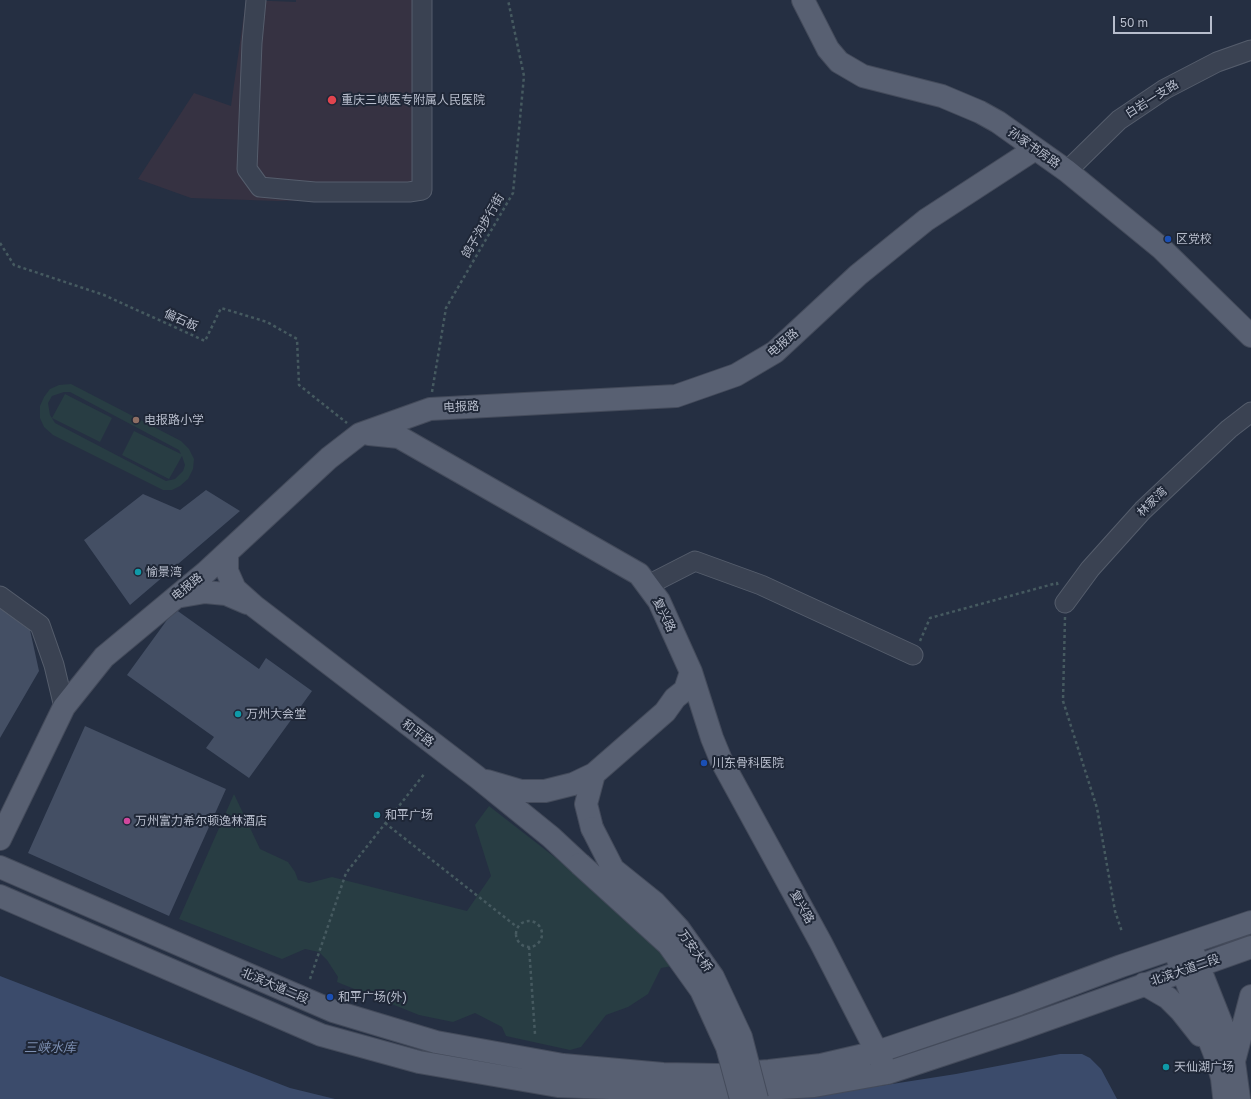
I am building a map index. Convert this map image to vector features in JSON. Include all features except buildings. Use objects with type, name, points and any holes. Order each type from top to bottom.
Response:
[{"type":"main road","name":"孙家书房路","points":[[803,0],[828,49],[839,62],[863,76],[942,96],[963,104],[998,122],[1068,171],[1161,248],[1251,336]]},
{"type":"main road","name":"电报路","points":[[0,839],[64,707],[104,656],[227,553],[329,458],[360,434],[427,410],[676,396],[736,375],[775,352],[858,275],[926,220],[1034,148]]},
{"type":"main road","points":[[426,451],[411,437],[410,428],[414,419],[427,410]]},
{"type":"main road","name":"复兴路","points":[[360,434],[383,434],[400,437],[639,574],[659,601],[691,672],[712,738],[721,760],[821,943],[887,1073]]},
{"type":"main road","name":"和平路","points":[[227,553],[227,571],[235,589],[254,606],[477,777],[551,837],[580,864]]},
{"type":"main road","name":"和平路","points":[[175,597],[205,592],[226,594],[254,606]]},
{"type":"main road","points":[[477,777],[521,791],[545,791],[573,784],[594,774],[665,712],[675,698],[685,690],[691,672]]},
{"type":"main road","points":[[665,712],[684,710],[698,719],[712,738]]},
{"type":"main road","name":"万安大桥","points":[[594,774],[586,804],[592,828],[613,869],[654,902],[679,929],[714,976],[741,1037],[757,1099]]},
{"type":"main road","name":"万安大桥","points":[[580,864],[668,944],[701,990],[727,1047],[741,1099]]},
{"type":"main road","name":"北滨大道二段","points":[[0,867],[332,1011],[436,1042],[563,1065],[663,1074],[718,1074],[821,1065],[877,1052],[1019,1004],[1121,966],[1251,922]]},
{"type":"main road","name":"北滨大道二段","points":[[0,896],[321,1035],[419,1062],[558,1086],[714,1092],[814,1086],[887,1073],[1017,1030],[1251,947]]},
{"type":"main road","points":[[1182,946],[1229,1082]]},
{"type":"main road","points":[[1144,984],[1168,998],[1181,1011],[1229,1082]]},
{"type":"main road","points":[[1229,1082],[1251,996]]},
{"type":"street","points":[[256,0],[252,43],[247,169],[260,187],[315,192],[409,192],[422,190],[417,1]]},
{"type":"street","name":"白岩一支路","points":[[1068,171],[1119,120],[1165,89],[1217,62],[1251,50]]},
{"type":"street","name":"林家湾","points":[[1065,603],[1090,569],[1143,510],[1230,429],[1251,412]]},
{"type":"street","points":[[648,585],[695,561],[761,585],[914,655]]},
{"type":"street","points":[[0,596],[40,625],[54,665],[64,707]]},
{"type":"path","name":"鸽子沟步行街","points":[[427,410],[446,308],[513,193],[524,76],[508,0]]},
{"type":"path","name":"偏石板","points":[[0,243],[14,265],[104,295],[205,341],[221,308],[267,322],[297,339],[299,385],[360,434]]},
{"type":"path","points":[[914,655],[930,618],[1057,583],[1065,603],[1063,701],[1097,808],[1115,911],[1122,932]]},
{"type":"path","points":[[310,979],[346,873],[425,773]]},
{"type":"path","points":[[385,823],[517,927]]},
{"type":"path","points":[[530,920],[537,922],[542,928],[543,935],[541,942],[536,946],[522,946],[517,941],[515,934],[517,927],[522,922],[530,920]]},
{"type":"path","points":[[529,947],[535,1034]]},
{"type":"shaded area","name":"重庆三峡医专附属人民医院","points":[[246,0],[296,2],[296,0],[432,0],[429,196],[278,201],[191,198],[138,179],[194,93],[231,106]]},
{"type":"green space","points":[[71,384],[181,441],[189,449],[194,459],[193,469],[188,479],[180,486],[172,490],[163,490],[53,435],[44,427],[40,418],[40,406],[50,389],[59,385]],"holes":[[[64,392],[70,392],[179,450],[181,454],[134,431],[122,455],[169,479],[182,456],[185,465],[183,471],[175,479],[166,481],[55,423],[50,415],[48,403],[52,396]]]},
{"type":"green space","points":[[65,394],[112,418],[100,442],[52,418]]},
{"type":"green space","points":[[234,794],[260,849],[288,862],[295,872],[298,880],[309,883],[332,877],[467,911],[491,876],[475,825],[489,806],[570,869],[651,942],[672,966],[661,968],[648,994],[628,1007],[606,1015],[581,1047],[570,1050],[506,1036],[502,1027],[475,1013],[453,1022],[419,1015],[337,982],[338,977],[327,960],[319,952],[305,949],[282,959],[179,919]]},
{"type":"water","name":"三峡水库","points":[[0,976],[290,1088],[335,1099],[0,1099]]},
{"type":"water","points":[[1060,1054],[1082,1054],[1090,1058],[1101,1069],[1117,1099],[730,1099],[828,1094],[956,1074]]},
{"type":"place","name":"重庆三峡医专附属人民医院","points":[[332,100]]},
{"type":"place","name":"区党校","points":[[1168,239]]},
{"type":"place","name":"电报路小学","points":[[136,420]]},
{"type":"place","name":"愉景湾","points":[[138,572]]},
{"type":"place","name":"万州大会堂","points":[[238,714]]},
{"type":"place","name":"川东骨科医院","points":[[704,763]]},
{"type":"place","name":"和平广场","points":[[377,815]]},
{"type":"place","name":"万州富力希尔顿逸林酒店","points":[[127,821]]},
{"type":"place","name":"和平广场(外)","points":[[330,997]]},
{"type":"place","name":"天仙湖广场","points":[[1166,1067]]}]
